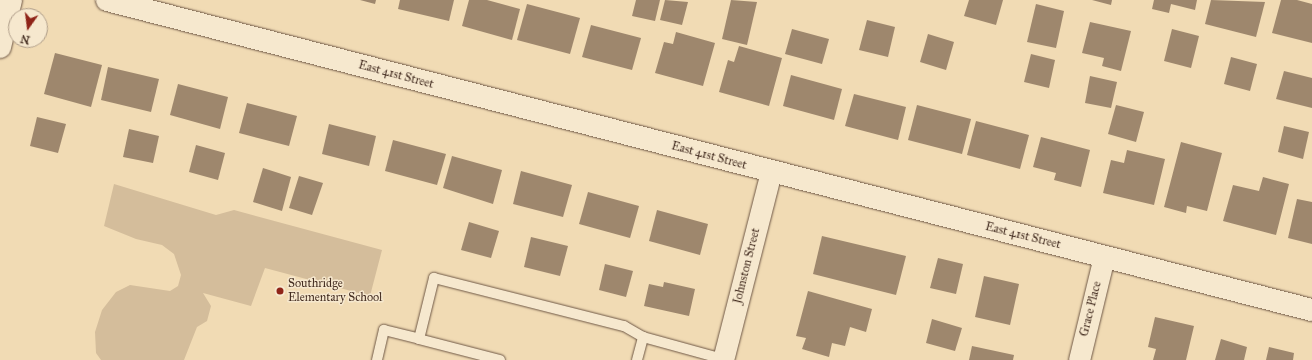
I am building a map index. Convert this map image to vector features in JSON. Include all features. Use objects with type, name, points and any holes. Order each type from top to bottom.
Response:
[{"type":"street","points":[[0,47],[11,0]]},
{"type":"street","name":"East 41st Street","points":[[107,0],[1312,310]]},
{"type":"street","name":"Johnston Street","points":[[723,359],[771,172]]},
{"type":"street","name":"Grace Place","points":[[1079,360],[1104,257]]},
{"type":"lane","points":[[419,339],[434,278],[624,326],[643,337],[723,359]]},
{"type":"lane","points":[[377,360],[384,330],[419,339],[472,356],[500,360]]},
{"type":"lane","points":[[637,360],[643,337]]},
{"type":"shaded area","points":[[114,184],[216,215],[234,210],[382,250],[370,296],[265,268],[251,306],[203,293],[211,306],[207,321],[197,327],[184,360],[101,360],[96,353],[95,332],[102,310],[116,292],[130,285],[170,291],[178,286],[181,275],[174,254],[162,245],[136,239],[104,226]]},
{"type":"building","points":[[360,0],[376,0],[375,4]]},
{"type":"building","points":[[400,0],[454,0],[449,21],[398,9]]},
{"type":"building","points":[[469,0],[487,0],[520,9],[512,40],[462,26]]},
{"type":"building","points":[[636,0],[660,0],[655,21],[632,16]]},
{"type":"building","points":[[665,0],[688,2],[682,25],[660,20]]},
{"type":"building","points":[[731,0],[757,2],[747,45],[722,39]]},
{"type":"building","points":[[969,0],[1003,0],[996,25],[964,16]]},
{"type":"building","points":[[1092,0],[1112,0],[1111,5]]},
{"type":"building","points":[[1154,0],[1197,0],[1195,10],[1171,4],[1169,13],[1152,9]]},
{"type":"building","points":[[1211,0],[1265,2],[1256,37],[1205,24]]},
{"type":"building","points":[[1281,0],[1297,0],[1312,4],[1312,43],[1272,33]]},
{"type":"building","points":[[527,4],[580,18],[570,54],[517,40]]},
{"type":"building","points":[[1036,4],[1064,11],[1056,48],[1027,42]]},
{"type":"building","points":[[867,20],[895,27],[888,57],[859,50]]},
{"type":"building","points":[[1090,22],[1131,31],[1121,71],[1102,66],[1104,58],[1082,53]]},
{"type":"building","points":[[591,25],[641,38],[632,70],[582,57]]},
{"type":"building","points":[[792,29],[829,39],[822,64],[785,54]]},
{"type":"building","points":[[1172,29],[1199,36],[1191,68],[1164,61]]},
{"type":"building","points":[[676,32],[715,43],[703,86],[655,73],[664,42],[673,44]]},
{"type":"building","points":[[928,34],[954,42],[946,70],[920,62]]},
{"type":"building","points":[[739,46],[782,58],[769,106],[719,92],[728,60],[734,62]]},
{"type":"building","points":[[55,53],[102,65],[91,107],[44,94]]},
{"type":"building","points":[[1031,54],[1055,60],[1049,88],[1024,82]]},
{"type":"building","points":[[1231,57],[1257,64],[1250,91],[1224,84]]},
{"type":"building","points":[[108,67],[159,79],[151,112],[101,100]]},
{"type":"building","points":[[1284,71],[1312,78],[1312,108],[1276,99]]},
{"type":"building","points":[[791,75],[842,89],[834,120],[783,106]]},
{"type":"building","points":[[1090,76],[1117,82],[1111,108],[1085,103]]},
{"type":"building","points":[[178,84],[228,97],[220,129],[170,115]]},
{"type":"building","points":[[854,94],[906,107],[898,140],[845,126]]},
{"type":"building","points":[[247,103],[297,116],[289,146],[239,133]]},
{"type":"building","points":[[917,105],[971,119],[962,154],[908,140]]},
{"type":"building","points":[[1116,105],[1144,112],[1136,142],[1108,134]]},
{"type":"building","points":[[37,117],[66,124],[58,153],[30,146]]},
{"type":"building","points":[[976,121],[1029,135],[1020,169],[967,155]]},
{"type":"building","points":[[329,124],[376,136],[369,166],[322,154]]},
{"type":"building","points":[[1284,126],[1309,132],[1303,159],[1278,152]]},
{"type":"building","points":[[129,129],[159,136],[153,163],[123,157]]},
{"type":"building","points":[[1041,137],[1090,150],[1081,187],[1054,180],[1056,173],[1033,167]]},
{"type":"building","points":[[393,140],[446,154],[437,185],[385,171]]},
{"type":"building","points":[[1181,142],[1222,153],[1207,211],[1187,206],[1186,213],[1164,207]]},
{"type":"building","points":[[196,145],[225,153],[218,180],[189,172]]},
{"type":"building","points":[[1127,150],[1165,159],[1154,205],[1103,193],[1111,160],[1124,163]]},
{"type":"building","points":[[452,156],[502,170],[493,204],[443,188]]},
{"type":"building","points":[[263,168],[291,177],[282,211],[253,202]]},
{"type":"building","points":[[521,171],[572,185],[563,217],[513,204]]},
{"type":"building","points":[[299,176],[323,183],[312,215],[289,208]]},
{"type":"building","points":[[1263,177],[1289,184],[1276,235],[1223,221],[1233,185],[1259,191]]},
{"type":"building","points":[[588,192],[639,206],[630,238],[579,224]]},
{"type":"building","points":[[1297,199],[1312,202],[1312,244],[1288,238]]},
{"type":"building","points":[[657,210],[708,224],[700,255],[649,241]]},
{"type":"building","points":[[469,222],[499,231],[491,258],[461,250]]},
{"type":"building","points":[[822,236],[906,256],[896,295],[813,274]]},
{"type":"building","points":[[531,237],[568,246],[560,276],[524,267]]},
{"type":"building","points":[[938,258],[963,264],[956,294],[930,288]]},
{"type":"building","points":[[605,264],[633,271],[626,297],[599,290]]},
{"type":"building","points":[[984,276],[1019,284],[1010,325],[975,317]]},
{"type":"building","points":[[664,282],[695,289],[689,316],[644,306],[649,284],[663,287]]},
{"type":"building","points":[[808,291],[872,309],[866,332],[850,327],[845,346],[832,343],[829,357],[802,349],[806,338],[796,336]]},
{"type":"building","points":[[1155,317],[1194,326],[1186,360],[1153,360],[1156,349],[1148,347]]},
{"type":"building","points":[[932,319],[962,328],[955,351],[926,343]]},
{"type":"building","points":[[1221,339],[1247,347],[1244,360],[1215,360]]},
{"type":"building","points":[[972,346],[1014,355],[1013,360],[969,360]]},
{"type":"building","points":[[1269,347],[1294,353],[1293,360],[1266,360]]},
{"type":"place","name":"Southridge Elementary School","points":[[280,291]]}]
